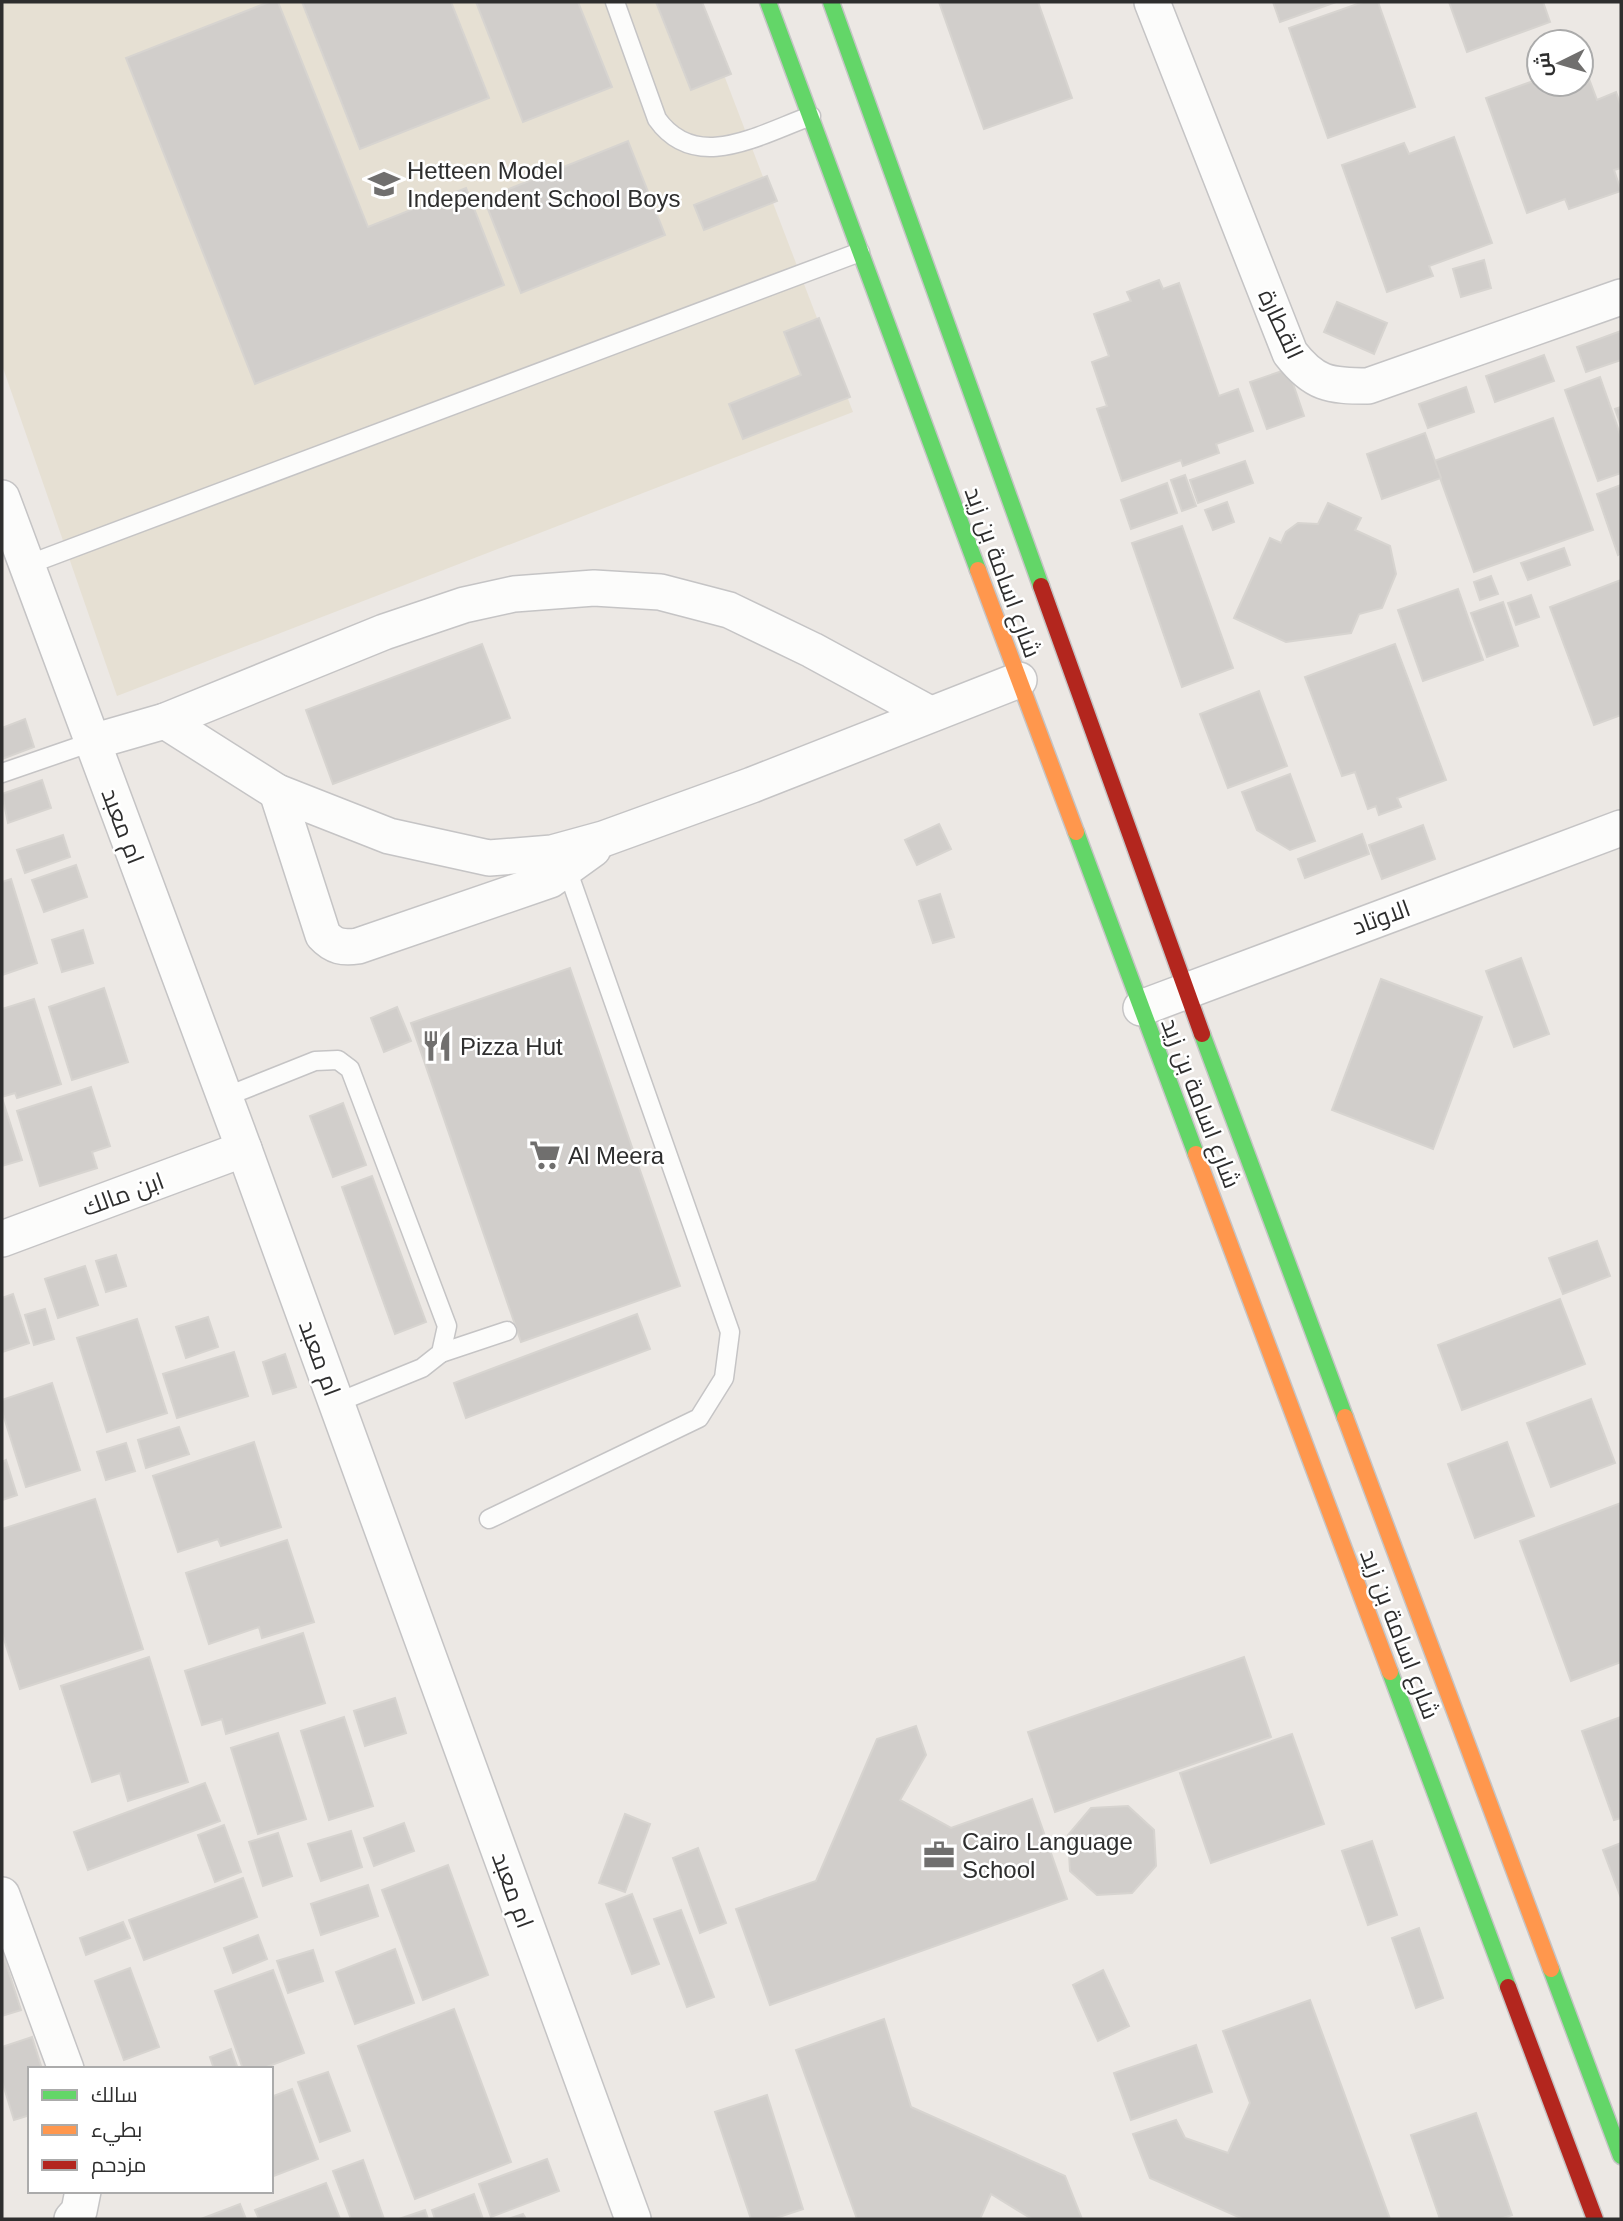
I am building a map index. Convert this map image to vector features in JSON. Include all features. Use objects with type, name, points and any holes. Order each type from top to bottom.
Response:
[{"type":"street","name":"شارع اسامة بن زيد","points":[[768,2],[1141,1008],[1595,2219]]},
{"type":"street","name":"شارع اسامة بن زيد","points":[[831,2],[1185,989],[1621,2157]]},
{"type":"street","name":"القطارة","points":[[1153,2],[1290,353],[1307,374],[1338,386],[1368,386],[1621,297]]},
{"type":"street","name":"ام معبد","points":[[2,498],[225,1097],[633,2219]]},
{"type":"street","points":[[92,742],[165,721],[384,632],[464,605],[514,594],[594,588],[660,592],[729,610],[812,650],[928,713]]},
{"type":"street","points":[[165,721],[277,792],[389,836],[489,858],[552,853],[603,839],[752,786],[928,713],[1019,680]]},
{"type":"street","points":[[277,792],[323,935],[331,944],[344,948],[358,946],[550,880],[582,860],[603,839]]},
{"type":"street","name":"الاوتاد","points":[[1141,1008],[1185,989],[1621,828]]},
{"type":"street","name":"ابن مالك","points":[[2,1239],[244,1149]]},
{"type":"street","points":[[2,1895],[65,2067]]},
{"type":"street","points":[[72,2219],[79,2211],[83,2193]]},
{"type":"lane","points":[[615,2],[657,119],[667,132],[681,143],[714,149],[811,116]]},
{"type":"lane","points":[[27,565],[860,252]]},
{"type":"lane","points":[[2,774],[92,742]]},
{"type":"lane","points":[[489,1519],[699,1418],[724,1378],[730,1332],[567,869]]},
{"type":"lane","points":[[225,1097],[315,1061],[338,1060],[349,1069],[447,1326],[441,1353]]},
{"type":"lane","points":[[336,1403],[422,1368],[441,1353],[507,1331]]},
{"type":"shaded area","name":"Hetteen Model Independent School Boys","points":[[2,2],[696,2],[853,412],[117,696],[2,365]]},
{"type":"building","points":[[269,2],[278,2],[368,227],[466,188],[504,285],[255,384],[126,58]]},
{"type":"building","points":[[302,2],[451,2],[489,98],[360,149]]},
{"type":"building","points":[[476,2],[578,2],[612,87],[523,122]]},
{"type":"building","points":[[656,2],[702,2],[731,74],[691,90]]},
{"type":"building","points":[[939,2],[1038,2],[1072,98],[984,129]]},
{"type":"building","points":[[1273,2],[1336,2],[1280,22]]},
{"type":"building","points":[[1363,2],[1378,2],[1415,107],[1328,138],[1289,28]]},
{"type":"building","points":[[1449,2],[1543,2],[1550,22],[1525,28],[1525,31],[1467,52]]},
{"type":"building","points":[[1525,84],[1525,98],[1595,98],[1595,95],[1597,100],[1616,92],[1621,106],[1621,168],[1614,170],[1621,191],[1569,209],[1565,199],[1527,213],[1486,98]]},
{"type":"building","points":[[1454,137],[1492,243],[1429,266],[1433,276],[1387,292],[1342,165],[1404,143],[1409,154]]},
{"type":"building","points":[[628,141],[665,235],[521,293],[484,199]]},
{"type":"building","points":[[767,176],[777,201],[704,230],[694,205]]},
{"type":"building","points":[[1484,260],[1491,288],[1461,297],[1453,269]]},
{"type":"building","points":[[1159,280],[1163,289],[1179,283],[1219,396],[1238,389],[1253,431],[1216,444],[1219,453],[1183,466],[1181,460],[1122,481],[1097,409],[1107,406],[1092,362],[1109,356],[1094,314],[1131,301],[1127,292]]},
{"type":"building","points":[[1337,302],[1387,323],[1374,354],[1324,332]]},
{"type":"building","points":[[819,318],[850,397],[743,439],[729,404],[801,375],[784,332]]},
{"type":"building","points":[[1621,331],[1621,360],[1586,372],[1577,347]]},
{"type":"building","points":[[1544,355],[1554,381],[1495,402],[1486,376]]},
{"type":"building","points":[[1288,369],[1304,416],[1267,429],[1250,382]]},
{"type":"building","points":[[1600,377],[1621,437],[1621,473],[1598,481],[1565,390]]},
{"type":"building","points":[[1466,387],[1474,412],[1428,428],[1419,404]]},
{"type":"building","points":[[1621,407],[1621,426],[1615,409]]},
{"type":"building","points":[[1553,418],[1593,530],[1474,572],[1434,461]]},
{"type":"building","points":[[1425,433],[1441,478],[1382,499],[1367,454]]},
{"type":"building","points":[[1245,461],[1253,483],[1198,503],[1190,480]]},
{"type":"building","points":[[1185,475],[1196,506],[1182,511],[1171,480]]},
{"type":"building","points":[[1167,483],[1177,513],[1131,529],[1121,500]]},
{"type":"building","points":[[1621,485],[1621,553],[1618,555],[1597,494]]},
{"type":"building","points":[[1227,502],[1234,522],[1213,530],[1205,510]]},
{"type":"building","points":[[1328,503],[1361,518],[1355,530],[1390,546],[1396,574],[1382,608],[1359,614],[1351,633],[1286,642],[1234,618],[1270,538],[1281,543],[1286,532],[1298,523],[1318,524]]},
{"type":"building","points":[[1182,526],[1233,668],[1182,687],[1132,543]]},
{"type":"building","points":[[1564,548],[1570,565],[1528,580],[1521,563]]},
{"type":"building","points":[[1491,576],[1498,594],[1480,600],[1474,582]]},
{"type":"building","points":[[1621,580],[1621,715],[1594,725],[1550,607]]},
{"type":"building","points":[[1458,589],[1483,660],[1423,681],[1398,610]]},
{"type":"building","points":[[1531,595],[1539,617],[1516,625],[1508,603]]},
{"type":"building","points":[[1503,602],[1518,646],[1487,657],[1471,613]]},
{"type":"building","points":[[482,644],[510,718],[333,784],[306,710]]},
{"type":"building","points":[[1395,644],[1446,780],[1397,798],[1401,807],[1379,815],[1376,806],[1368,809],[1355,772],[1342,776],[1305,677]]},
{"type":"building","points":[[1259,691],[1287,766],[1228,788],[1200,714]]},
{"type":"building","points":[[25,719],[34,747],[2,759],[2,728]]},
{"type":"building","points":[[1290,774],[1315,841],[1290,850],[1257,830],[1242,792]]},
{"type":"building","points":[[42,780],[51,808],[8,823],[2,794]]},
{"type":"building","points":[[939,824],[951,849],[917,865],[905,840]]},
{"type":"building","points":[[1423,825],[1435,859],[1382,879],[1369,845]]},
{"type":"building","points":[[1362,834],[1369,854],[1305,878],[1298,859]]},
{"type":"building","points":[[63,835],[70,857],[25,873],[17,850]]},
{"type":"building","points":[[76,865],[87,897],[44,912],[32,880]]},
{"type":"building","points":[[11,879],[37,963],[2,975],[2,882]]},
{"type":"building","points":[[940,894],[954,937],[933,943],[919,901]]},
{"type":"building","points":[[83,930],[93,963],[62,972],[52,940]]},
{"type":"building","points":[[1521,958],[1549,1034],[1514,1047],[1486,971]]},
{"type":"building","name":"Al Meera","points":[[570,968],[680,1286],[521,1342],[411,1023]]},
{"type":"building","points":[[1381,979],[1482,1017],[1433,1149],[1332,1110]]},
{"type":"building","points":[[104,988],[128,1062],[72,1080],[49,1007]]},
{"type":"building","points":[[34,999],[61,1084],[17,1098],[15,1093],[2,1097],[2,1009]]},
{"type":"building","points":[[397,1007],[411,1041],[384,1052],[371,1018]]},
{"type":"building","points":[[91,1087],[110,1146],[92,1152],[97,1168],[40,1186],[17,1111]]},
{"type":"building","points":[[2,1098],[22,1160],[2,1166]]},
{"type":"building","points":[[343,1103],[366,1165],[333,1177],[310,1116]]},
{"type":"building","points":[[372,1176],[426,1322],[395,1334],[342,1187]]},
{"type":"building","points":[[1597,1241],[1610,1276],[1563,1294],[1549,1258]]},
{"type":"building","points":[[116,1255],[126,1286],[106,1292],[96,1261]]},
{"type":"building","points":[[85,1266],[98,1305],[58,1318],[45,1279]]},
{"type":"building","points":[[13,1294],[29,1343],[2,1352],[2,1298]]},
{"type":"building","points":[[1560,1299],[1585,1364],[1462,1410],[1438,1345]]},
{"type":"building","points":[[45,1309],[54,1339],[34,1345],[25,1315]]},
{"type":"building","points":[[637,1314],[650,1349],[466,1418],[454,1383]]},
{"type":"building","points":[[208,1317],[218,1347],[186,1358],[176,1327]]},
{"type":"building","points":[[137,1319],[167,1413],[107,1432],[77,1338]]},
{"type":"building","points":[[234,1352],[248,1396],[177,1418],[163,1374]]},
{"type":"building","points":[[285,1354],[296,1387],[273,1394],[263,1362]]},
{"type":"building","points":[[52,1383],[80,1470],[26,1487],[2,1411],[2,1400]]},
{"type":"building","points":[[1591,1399],[1615,1463],[1551,1487],[1527,1423]]},
{"type":"building","points":[[179,1427],[189,1454],[146,1468],[138,1440]]},
{"type":"building","points":[[254,1442],[281,1527],[221,1546],[218,1539],[178,1552],[153,1476]]},
{"type":"building","points":[[1507,1442],[1534,1516],[1475,1538],[1448,1464]]},
{"type":"building","points":[[126,1443],[135,1471],[106,1480],[97,1452]]},
{"type":"building","points":[[6,1460],[17,1495],[2,1500],[2,1462]]},
{"type":"building","points":[[95,1499],[143,1649],[20,1689],[2,1633],[2,1529]]},
{"type":"building","points":[[1621,1503],[1621,1662],[1571,1681],[1520,1541]]},
{"type":"building","points":[[287,1540],[314,1622],[262,1638],[259,1627],[209,1644],[186,1573]]},
{"type":"building","points":[[303,1633],[325,1703],[226,1734],[222,1719],[202,1725],[185,1671]]},
{"type":"building","points":[[149,1657],[188,1782],[128,1801],[120,1773],[92,1782],[61,1686]]},
{"type":"building","points":[[1244,1657],[1271,1737],[1055,1812],[1028,1732]]},
{"type":"building","points":[[395,1698],[406,1733],[365,1746],[354,1711]]},
{"type":"building","points":[[344,1717],[373,1806],[329,1820],[301,1731]]},
{"type":"building","points":[[1621,1717],[1621,1818],[1614,1820],[1582,1731]]},
{"type":"building","name":"Cairo Language School","points":[[916,1726],[926,1755],[900,1800],[951,1828],[1032,1799],[1067,1899],[770,2005],[736,1909],[816,1881],[877,1739]]},
{"type":"building","points":[[278,1733],[306,1819],[258,1834],[231,1748]]},
{"type":"building","points":[[1292,1734],[1324,1824],[1211,1863],[1180,1773]]},
{"type":"building","points":[[205,1783],[220,1821],[88,1870],[74,1832]]},
{"type":"building","points":[[1128,1806],[1154,1830],[1156,1866],[1132,1893],[1097,1895],[1070,1871],[1068,1835],[1091,1808]]},
{"type":"building","points":[[625,1814],[650,1824],[625,1892],[599,1883]]},
{"type":"building","points":[[404,1823],[414,1851],[374,1866],[364,1838]]},
{"type":"building","points":[[224,1825],[241,1872],[215,1882],[198,1835]]},
{"type":"building","points":[[351,1831],[362,1867],[321,1881],[308,1844]]},
{"type":"building","points":[[278,1833],[292,1876],[263,1886],[249,1842]]},
{"type":"building","points":[[1372,1841],[1397,1915],[1368,1925],[1342,1851]]},
{"type":"building","points":[[1621,1843],[1621,1898],[1603,1850]]},
{"type":"building","points":[[698,1848],[726,1923],[700,1933],[673,1858]]},
{"type":"building","points":[[448,1865],[488,1975],[423,2000],[382,1890]]},
{"type":"building","points":[[243,1878],[257,1917],[144,1960],[129,1920]]},
{"type":"building","points":[[368,1885],[378,1916],[321,1935],[311,1904]]},
{"type":"building","points":[[632,1894],[659,1964],[632,1974],[606,1904]]},
{"type":"building","points":[[681,1910],[714,1997],[687,2007],[654,1919]]},
{"type":"building","points":[[123,1922],[130,1938],[86,1955],[80,1938]]},
{"type":"building","points":[[1419,1928],[1443,1998],[1416,2008],[1392,1938]]},
{"type":"building","points":[[258,1935],[267,1959],[233,1973],[224,1948]]},
{"type":"building","points":[[395,1949],[414,2003],[355,2024],[336,1972]]},
{"type":"building","points":[[313,1950],[323,1981],[288,1993],[277,1961]]},
{"type":"building","points":[[2,1955],[21,2010],[2,2016]]},
{"type":"building","points":[[130,1968],[159,2047],[124,2060],[95,1981]]},
{"type":"building","points":[[273,1970],[304,2053],[266,2067],[242,2067],[215,1991]]},
{"type":"building","points":[[1103,1970],[1129,2026],[1098,2041],[1073,1985]]},
{"type":"building","points":[[1310,2000],[1390,2219],[1243,2219],[1150,2178],[1133,2134],[1176,2120],[1185,2138],[1228,2153],[1250,2103],[1223,2031]]},
{"type":"building","points":[[454,2009],[511,2162],[415,2199],[358,2046]]},
{"type":"building","points":[[884,2019],[911,2107],[1065,2176],[1082,2219],[1032,2219],[991,2194],[980,2219],[857,2219],[796,2050]]},
{"type":"building","points":[[32,2037],[41,2067],[28,2067],[28,2116],[14,2120],[2,2081],[2,2047]]},
{"type":"building","points":[[1196,2045],[1212,2092],[1131,2120],[1114,2073]]},
{"type":"building","points":[[231,2049],[237,2067],[213,2067],[210,2057]]},
{"type":"building","points":[[328,2072],[350,2131],[320,2142],[298,2082]]},
{"type":"building","points":[[292,2089],[318,2159],[273,2176],[273,2096]]},
{"type":"building","points":[[767,2095],[803,2209],[773,2219],[751,2219],[715,2112]]},
{"type":"building","points":[[1476,2113],[1512,2215],[1500,2219],[1440,2219],[1411,2135]]},
{"type":"building","points":[[547,2159],[559,2191],[491,2217],[479,2184]]},
{"type":"building","points":[[363,2160],[384,2219],[351,2219],[333,2171]]},
{"type":"building","points":[[326,2183],[340,2219],[259,2219],[255,2210]]},
{"type":"building","points":[[474,2194],[483,2219],[435,2219],[432,2210]]},
{"type":"building","points":[[240,2204],[246,2219],[201,2219]]},
{"type":"building","points":[[425,2210],[428,2219],[399,2219]]},
{"type":"building","points":[[523,2214],[526,2219],[508,2219]]},
{"type":"traffic: fast","points":[[768,2],[978,570]]},
{"type":"traffic: fast","points":[[831,2],[1041,586]]},
{"type":"traffic: fast","points":[[1076,832],[1196,1154]]},
{"type":"traffic: fast","points":[[1202,1034],[1345,1417]]},
{"type":"traffic: fast","points":[[1390,1672],[1508,1987]]},
{"type":"traffic: fast","points":[[1551,1969],[1621,2156]]},
{"type":"traffic: slow","points":[[978,570],[1076,832]]},
{"type":"traffic: slow","points":[[1196,1154],[1390,1672]]},
{"type":"traffic: slow","points":[[1345,1417],[1551,1969]]},
{"type":"traffic: jam","points":[[1041,586],[1202,1034]]},
{"type":"traffic: jam","points":[[1508,1987],[1595,2219]]},
{"type":"place","name":"Hetteen Model Independent School Boys","points":[[384,184]]},
{"type":"place","name":"Pizza Hut","points":[[437,1046]]},
{"type":"place","name":"Al Meera","points":[[545,1155]]},
{"type":"place","name":"Cairo Language School","points":[[939,1855]]}]
